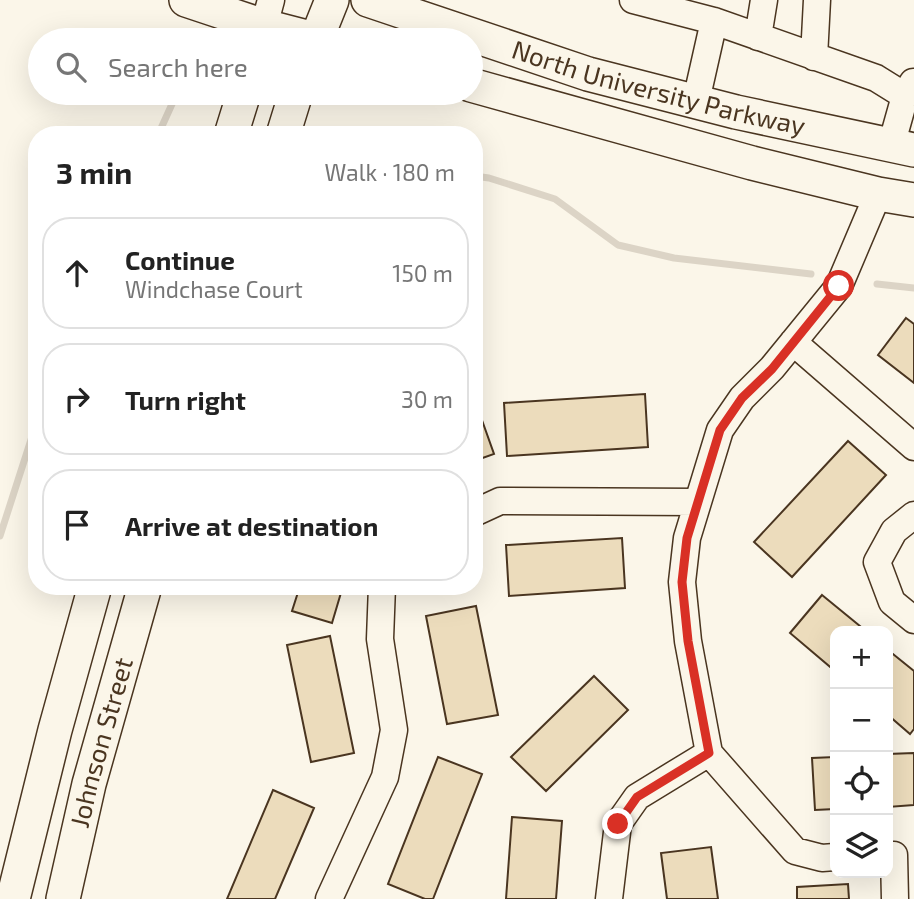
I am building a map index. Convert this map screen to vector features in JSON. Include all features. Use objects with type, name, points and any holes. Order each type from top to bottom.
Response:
[{"type":"main road","points":[[186,0],[282,28]]},
{"type":"main road","points":[[322,28],[332,0]]},
{"type":"main road","name":"North University Parkway","points":[[368,0],[452,28]]},
{"type":"main road","name":"North University Parkway","points":[[483,39],[589,74],[903,148]]},
{"type":"main road","name":"North University Parkway","points":[[483,88],[636,132],[878,194],[914,200]]},
{"type":"main road","points":[[234,126],[240,105]]},
{"type":"main road","points":[[286,126],[292,105]]},
{"type":"main road","name":"Johnson Street","points":[[13,899],[55,730],[92,595]]},
{"type":"main road","name":"Johnson Street","points":[[63,899],[89,784],[142,595]]},
{"type":"street","points":[[633,0],[681,7],[814,57],[910,88],[903,148]]},
{"type":"street","points":[[758,37],[764,0]]},
{"type":"street","points":[[814,57],[817,0]]},
{"type":"street","points":[[696,101],[714,21]]},
{"type":"street","points":[[830,857],[795,851],[709,753],[688,641],[682,582],[687,538],[720,430],[742,398],[839,286],[878,194]]},
{"type":"street","points":[[793,342],[914,447]]},
{"type":"street","points":[[483,509],[500,501],[698,502]]},
{"type":"street","points":[[914,515],[894,531],[877,562],[892,602],[914,620]]},
{"type":"street","points":[[329,899],[385,777],[394,730],[380,639],[382,595]]},
{"type":"street","points":[[609,899],[618,824],[637,797],[709,753]]},
{"type":"street","points":[[895,899],[899,855]]},
{"type":"building","points":[[906,318],[914,324],[914,383],[878,355]]},
{"type":"building","points":[[645,394],[648,447],[507,456],[504,403]]},
{"type":"building","points":[[483,423],[494,454],[483,458]]},
{"type":"building","points":[[848,441],[886,475],[792,577],[754,542]]},
{"type":"building","points":[[622,538],[625,588],[509,596],[506,545]]},
{"type":"building","points":[[297,595],[340,595],[332,623],[292,611]]},
{"type":"building","points":[[822,595],[860,626],[830,626],[830,667],[790,633]]},
{"type":"building","points":[[476,606],[498,715],[447,724],[426,616]]},
{"type":"building","points":[[330,636],[354,753],[311,762],[287,645]]},
{"type":"building","points":[[893,654],[914,671],[914,729],[910,734],[893,719]]},
{"type":"building","points":[[594,676],[628,710],[546,791],[511,757]]},
{"type":"building","points":[[914,753],[914,805],[893,807],[893,754]]},
{"type":"building","points":[[438,757],[482,774],[433,899],[425,899],[388,884]]},
{"type":"building","points":[[830,757],[830,809],[815,810],[812,758]]},
{"type":"building","points":[[273,790],[314,808],[275,899],[227,899]]},
{"type":"building","points":[[512,817],[562,821],[556,899],[506,899]]},
{"type":"building","points":[[711,847],[718,899],[667,899],[661,853]]},
{"type":"building","points":[[848,884],[849,899],[797,899],[797,887]]},
{"type":"waterway","points":[[162,126],[172,105]]},
{"type":"waterway","points":[[483,177],[555,199],[618,245],[674,258],[811,274]]},
{"type":"waterway","points":[[877,284],[914,288]]},
{"type":"waterway","points":[[0,536],[28,449]]},
{"type":"route","points":[[618,824],[637,797],[709,753],[688,641],[682,582],[687,538],[720,430],[742,398],[772,369],[839,286]]}]
